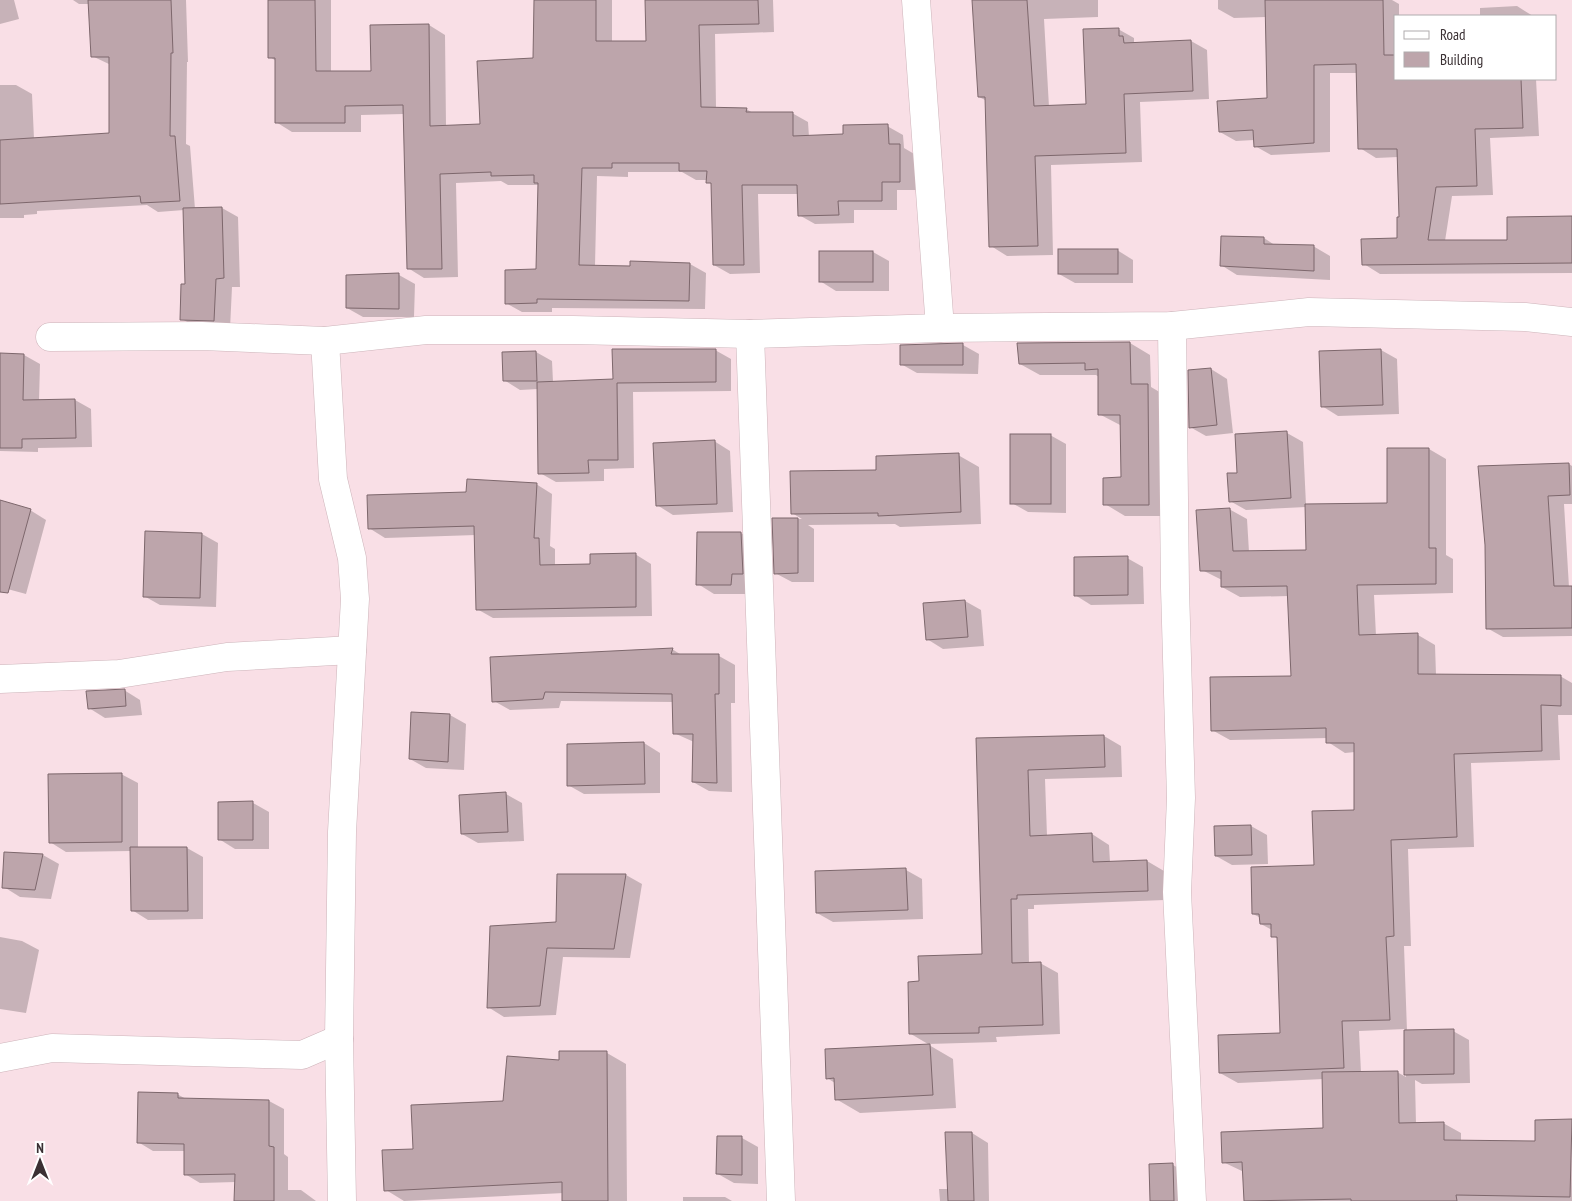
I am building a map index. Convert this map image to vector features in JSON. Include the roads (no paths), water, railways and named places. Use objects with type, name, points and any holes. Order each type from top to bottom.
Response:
[{"type":"street","points":[[916,0],[940,328]]},
{"type":"street","points":[[50,337],[202,336],[325,341],[426,330],[573,330],[750,334],[940,328],[1172,326],[1309,312],[1525,317],[1572,322]]},
{"type":"street","points":[[1172,326],[1175,588],[1181,798],[1177,892],[1192,1201]]},
{"type":"street","points":[[750,334],[782,1201]]},
{"type":"street","points":[[325,341],[333,479],[352,558],[355,599],[342,832],[339,1039],[342,1201]]},
{"type":"street","points":[[0,679],[119,674],[227,657],[352,650]]},
{"type":"street","points":[[0,1058],[52,1048],[302,1055],[339,1039]]},
{"type":"street","points":[[302,1055],[340,1083]]}]
